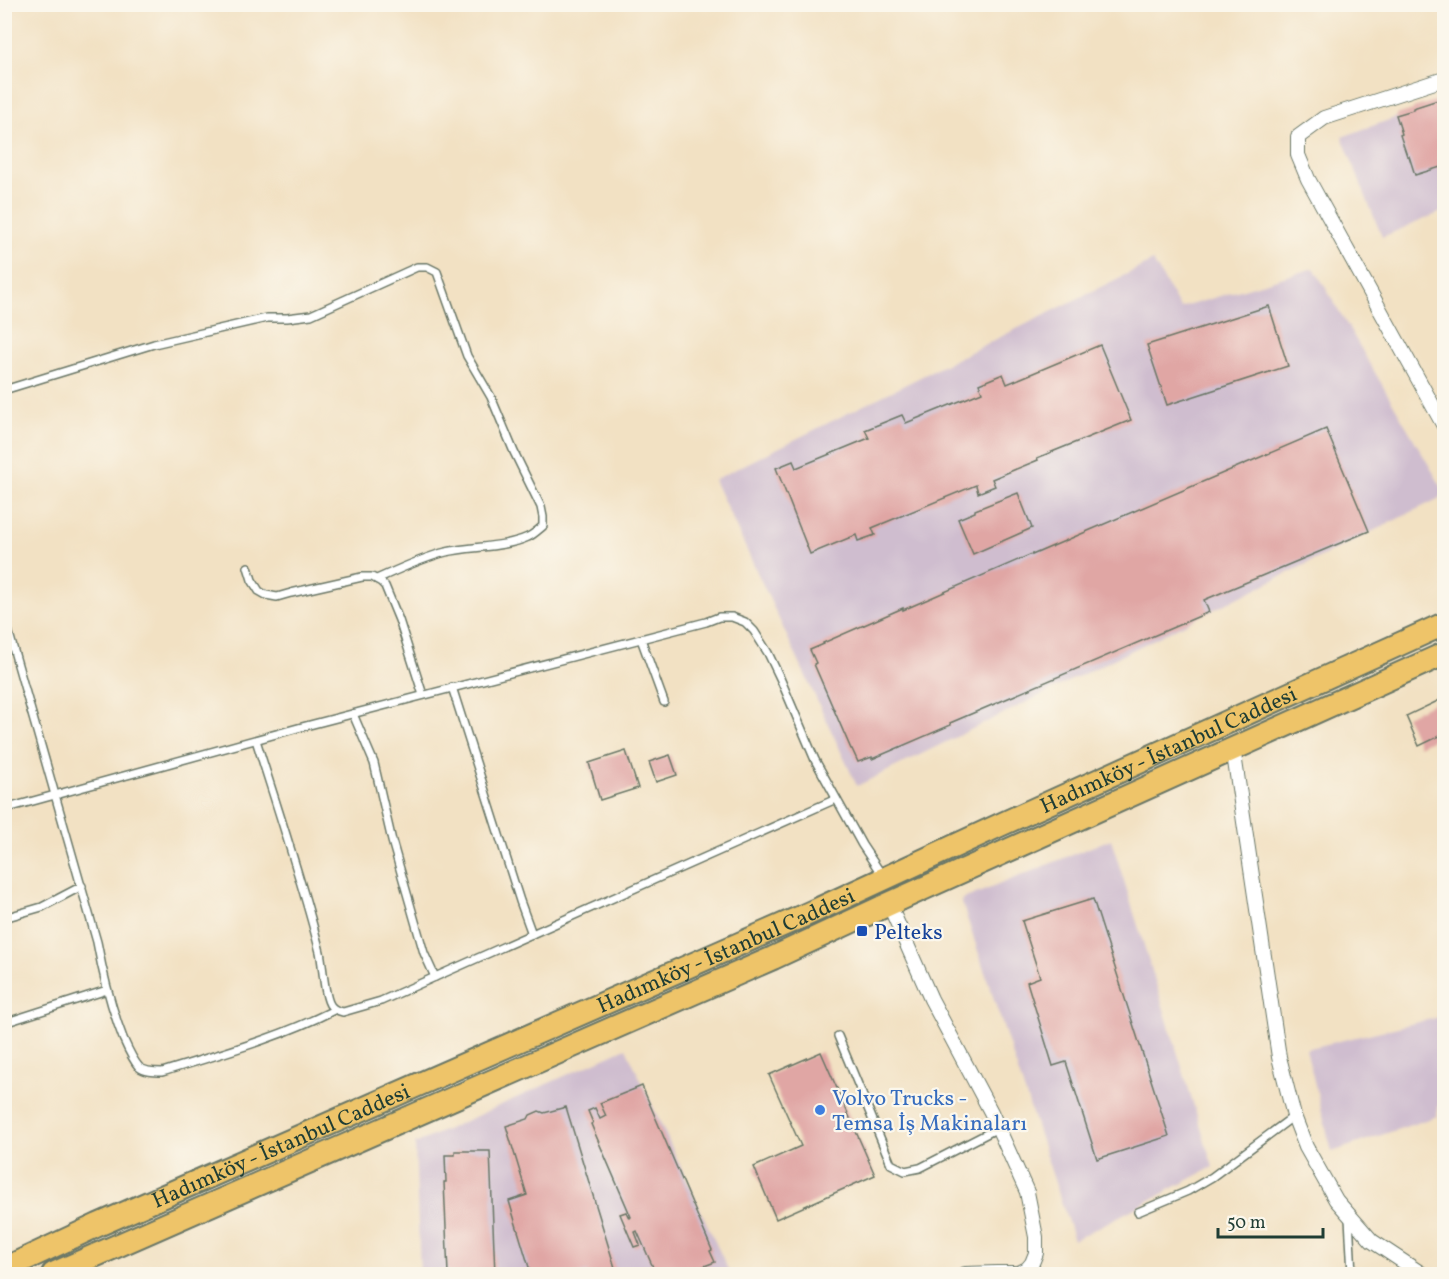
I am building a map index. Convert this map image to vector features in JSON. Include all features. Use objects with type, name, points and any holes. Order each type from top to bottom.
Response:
[{"type":"main road","name":"Hadımköy - İstanbul Caddesi","points":[[4,1269],[799,918],[1444,624]]},
{"type":"main road","name":"Hadımköy - İstanbul Caddesi","points":[[53,1275],[762,963],[1444,654]]},
{"type":"street","points":[[1444,79],[1324,118],[1298,137],[1298,154],[1308,179],[1444,426]]},
{"type":"street","points":[[1233,748],[1279,1057],[1294,1116],[1311,1156],[1336,1200],[1372,1241],[1422,1275]]},
{"type":"street","points":[[889,904],[931,999],[998,1128],[1027,1192],[1035,1238],[1036,1269],[1027,1269],[1019,1273],[964,1275]]},
{"type":"lane","points":[[4,390],[154,344],[267,318],[310,315],[417,267],[427,267],[437,272],[467,356],[491,397],[513,452],[541,507],[543,526],[529,537],[447,552],[377,579]]},
{"type":"lane","points":[[248,567],[259,591],[277,597],[362,577],[377,579],[385,586],[399,620],[423,695]]},
{"type":"lane","points":[[4,616],[82,886],[115,1018],[129,1052],[140,1067],[146,1071],[162,1072],[259,1042],[313,1021],[334,1010]]},
{"type":"lane","points":[[4,809],[452,687],[706,622],[718,616],[732,616],[745,622],[754,631],[768,653],[815,760],[862,845],[885,878]]},
{"type":"lane","points":[[641,639],[664,702]]},
{"type":"lane","points":[[452,687],[532,934]]},
{"type":"lane","points":[[353,714],[374,763],[392,841],[424,953],[435,977]]},
{"type":"lane","points":[[256,740],[320,954],[327,1000],[334,1010],[343,1012],[381,1001],[836,799]]},
{"type":"lane","points":[[4,918],[42,908],[82,886]]},
{"type":"lane","points":[[4,1023],[107,990]]},
{"type":"lane","points":[[838,1036],[891,1164],[904,1171],[920,1168],[998,1128]]},
{"type":"lane","points":[[1138,1212],[1188,1191],[1212,1177],[1294,1116]]},
{"type":"lane","points":[[1350,1215],[1348,1222],[1352,1275]]},
{"type":"shaded area","points":[[1444,100],[1444,211],[1382,237],[1342,137]]},
{"type":"shaded area","points":[[1153,261],[1180,308],[1314,268],[1444,491],[1444,496],[857,786],[714,480]]},
{"type":"shaded area","points":[[1111,839],[1213,1167],[1074,1240],[961,900]]},
{"type":"shaded area","points":[[1444,1016],[1444,1069],[1437,1116],[1332,1152],[1306,1049]]},
{"type":"shaded area","points":[[626,1048],[730,1274],[420,1274],[415,1144]]},
{"type":"building","points":[[1444,98],[1444,166],[1415,175],[1400,135],[1402,134],[1396,115]]},
{"type":"building","points":[[1269,306],[1288,366],[1167,405],[1147,345]]},
{"type":"building","points":[[1100,345],[1131,420],[992,479],[995,486],[978,493],[976,485],[872,528],[875,535],[858,541],[856,535],[810,554],[776,468],[793,461],[796,468],[869,438],[865,430],[902,415],[906,423],[982,392],[979,384],[1003,374],[1007,384]]},
{"type":"building","points":[[1326,429],[1369,531],[1204,600],[1209,612],[950,723],[951,725],[872,759],[872,757],[858,762],[814,664],[816,663],[810,650],[903,608],[903,610]]},
{"type":"building","points":[[1018,493],[1032,528],[973,554],[958,519]]},
{"type":"building","points":[[1444,698],[1444,734],[1419,746],[1406,716]]},
{"type":"building","points":[[626,751],[638,788],[600,800],[589,763]]},
{"type":"building","points":[[670,755],[677,775],[656,782],[649,762]]},
{"type":"building","points":[[1093,899],[1169,1136],[1097,1159],[1066,1062],[1053,1066],[1027,982],[1040,977],[1022,921]]},
{"type":"building","points":[[821,1052],[875,1175],[776,1219],[754,1167],[801,1146],[769,1075]]},
{"type":"building","points":[[642,1086],[712,1250],[710,1251],[715,1262],[683,1274],[656,1274],[637,1231],[635,1232],[640,1245],[634,1247],[620,1214],[626,1212],[629,1218],[631,1217],[591,1124],[593,1123],[588,1111],[595,1108],[600,1119],[606,1116],[600,1103]]},
{"type":"building","points":[[566,1107],[616,1271],[608,1274],[583,1274],[588,1271],[576,1274],[531,1274],[509,1201],[527,1195],[506,1126],[528,1119],[530,1115],[539,1111],[544,1113]]},
{"type":"building","points":[[455,1151],[490,1151],[495,1274],[448,1274],[445,1155],[455,1155]]},
{"type":"place","name":"Pelteks","points":[[862,931]]},
{"type":"place","name":"Volvo Trucks - Temsa İş Makinaları","points":[[820,1110]]}]
